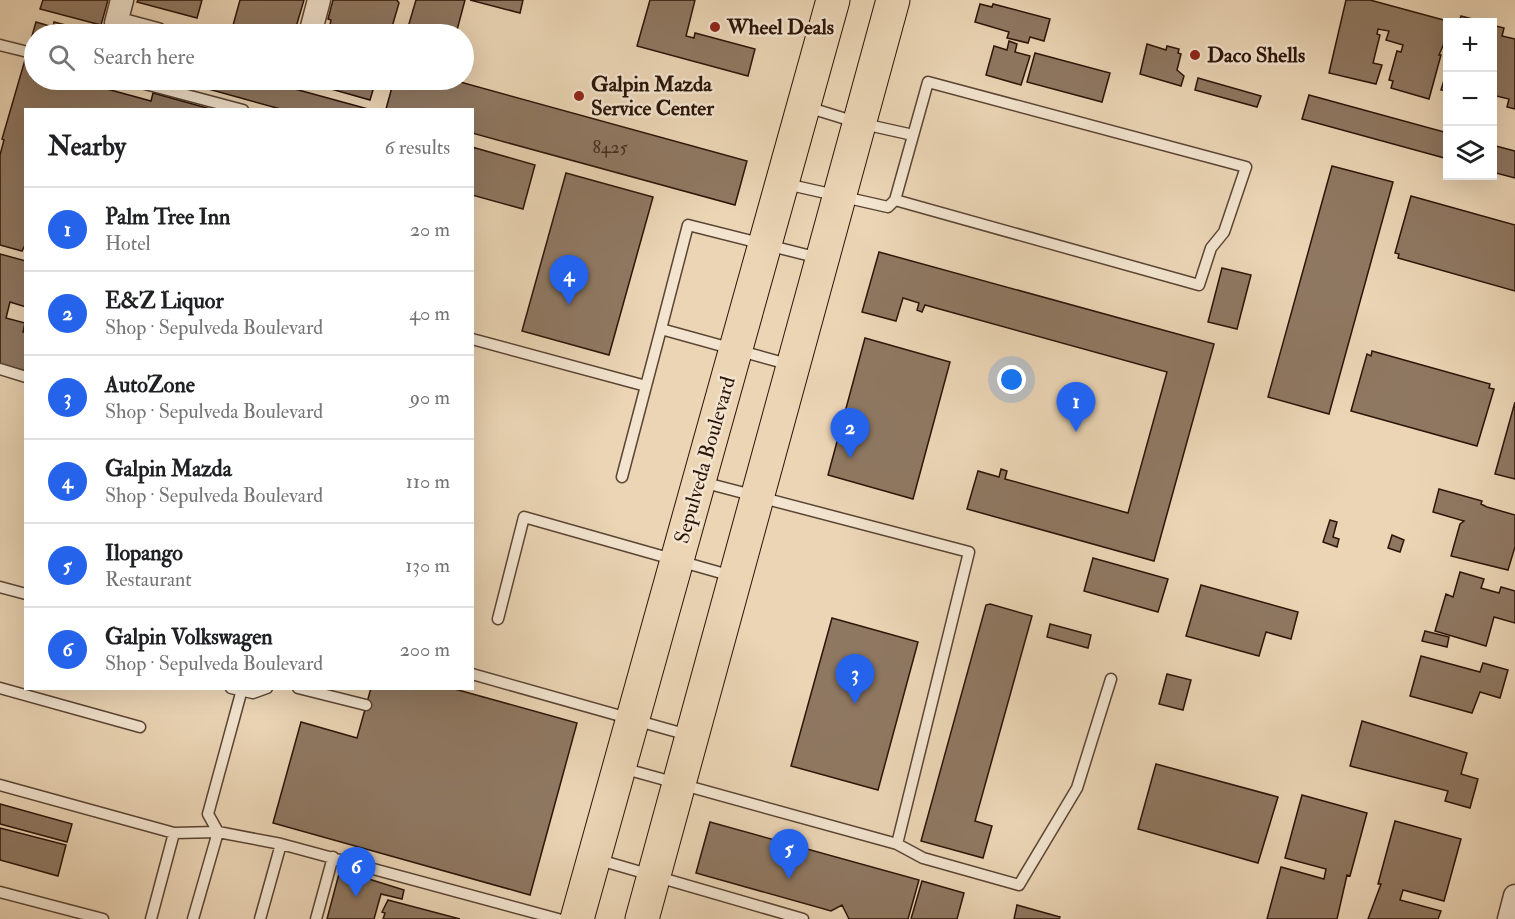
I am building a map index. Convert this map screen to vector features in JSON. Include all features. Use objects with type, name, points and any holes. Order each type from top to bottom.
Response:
[{"type":"main road","name":"Sepulveda Boulevard","points":[[577,919],[833,0]]},
{"type":"main road","points":[[642,919],[893,0]]},
{"type":"street","points":[[116,24],[122,0]]},
{"type":"street","points":[[313,24],[319,0]]},
{"type":"street","points":[[1509,919],[1515,896]]},
{"type":"lane","points":[[0,45],[24,51]]},
{"type":"lane","points":[[782,183],[888,207],[895,200],[928,82],[1245,167],[1224,232],[1210,248],[1199,285],[895,200]]},
{"type":"lane","points":[[168,90],[235,108]]},
{"type":"lane","points":[[804,106],[860,123],[913,135]]},
{"type":"lane","points":[[622,477],[688,225],[822,259]]},
{"type":"lane","points":[[661,329],[736,348],[793,366]]},
{"type":"lane","points":[[474,340],[646,386]]},
{"type":"lane","points":[[0,369],[24,376]]},
{"type":"lane","points":[[699,481],[969,552],[897,844]]},
{"type":"lane","points":[[498,619],[524,518],[735,577]]},
{"type":"lane","points":[[0,587],[24,593]]},
{"type":"lane","points":[[474,675],[691,736]]},
{"type":"lane","points":[[619,767],[897,844],[923,858],[1019,885],[1077,788],[1111,680]]},
{"type":"lane","points":[[0,688],[140,727]]},
{"type":"lane","points":[[193,919],[218,832],[207,814],[236,691],[254,693],[262,690]]},
{"type":"lane","points":[[306,690],[366,705]]},
{"type":"lane","points":[[0,785],[174,833],[218,832],[281,844],[558,919]]},
{"type":"lane","points":[[151,919],[174,833]]},
{"type":"lane","points":[[260,919],[281,844]]},
{"type":"lane","points":[[316,919],[333,857]]},
{"type":"lane","points":[[594,859],[803,919]]},
{"type":"lane","points":[[0,892],[103,919]]},
{"type":"building","points":[[43,0],[108,0],[101,24],[40,9]]},
{"type":"building","points":[[138,0],[202,0],[197,18],[137,2]]},
{"type":"building","points":[[240,0],[304,0],[297,24],[233,24]]},
{"type":"building","points":[[333,0],[397,0],[399,3],[393,24],[330,24],[331,20],[328,19]]},
{"type":"building","points":[[416,0],[465,0],[459,24],[409,24]]},
{"type":"building","points":[[470,0],[523,0],[520,13]]},
{"type":"building","points":[[650,0],[695,0],[686,36],[694,38],[695,33],[755,49],[748,76],[637,46]]},
{"type":"building","points":[[1346,0],[1370,0],[1443,20],[1443,46],[1429,99],[1391,88],[1393,81],[1389,80],[1397,51],[1401,52],[1403,45],[1386,40],[1389,31],[1378,29],[1377,34],[1380,35],[1373,63],[1382,65],[1376,84],[1329,73]]},
{"type":"building","points":[[980,4],[992,7],[993,4],[1050,19],[1044,41],[1030,37],[1028,43],[1007,38],[1009,32],[975,22]]},
{"type":"building","points":[[1497,26],[1504,28],[1502,36],[1515,39],[1515,109],[1507,107],[1509,99],[1497,96]]},
{"type":"building","points":[[1009,41],[1017,44],[1015,52],[1030,56],[1021,85],[986,75],[994,46],[1007,50]]},
{"type":"building","points":[[1147,44],[1166,50],[1167,46],[1179,49],[1178,53],[1181,54],[1177,70],[1184,76],[1181,86],[1140,74]]},
{"type":"building","points":[[1035,53],[1110,73],[1102,102],[1027,82]]},
{"type":"building","points":[[24,63],[24,90],[111,90],[151,101],[153,93],[207,108],[24,108],[24,247],[22,251],[0,245],[0,155],[4,140],[2,139]]},
{"type":"building","points":[[1198,78],[1261,96],[1257,107],[1195,90]]},
{"type":"building","points":[[474,86],[747,161],[735,205],[474,134],[474,108],[386,108],[391,90],[474,90]]},
{"type":"building","points":[[212,90],[299,90],[364,108],[277,108]]},
{"type":"building","points":[[335,90],[373,90],[370,100]]},
{"type":"building","points":[[1309,95],[1443,132],[1443,158],[1302,119]]},
{"type":"building","points":[[1497,146],[1515,151],[1515,178],[1497,173]]},
{"type":"building","points":[[474,148],[535,165],[523,209],[474,196]]},
{"type":"building","points":[[1332,166],[1393,182],[1329,414],[1268,397]]},
{"type":"building","points":[[566,173],[653,197],[609,355],[522,331]]},
{"type":"building","points":[[1411,196],[1515,225],[1515,291],[1398,258],[1399,254],[1395,253]]},
{"type":"building","points":[[879,252],[1214,344],[1154,561],[967,509],[978,471],[999,477],[1001,469],[1007,471],[1005,479],[1128,513],[1167,372],[925,305],[922,312],[917,310],[919,303],[903,298],[896,321],[862,312]]},
{"type":"building","points":[[0,254],[24,260],[24,306],[10,302],[6,318],[24,323],[24,370],[0,364]]},
{"type":"building","points":[[1222,268],[1251,275],[1237,329],[1208,322]]},
{"type":"building","points":[[865,338],[950,362],[913,499],[828,475]]},
{"type":"building","points":[[1372,351],[1490,384],[1489,388],[1494,389],[1477,446],[1351,411],[1367,354],[1371,356]]},
{"type":"building","points":[[1515,402],[1515,479],[1495,474]]},
{"type":"building","points":[[1439,489],[1482,501],[1481,504],[1487,507],[1515,515],[1515,547],[1508,570],[1451,556],[1460,524],[1464,521],[1433,512]]},
{"type":"building","points":[[1330,520],[1337,522],[1333,537],[1339,539],[1337,547],[1323,542]]},
{"type":"building","points":[[1392,535],[1404,540],[1400,552],[1388,548]]},
{"type":"building","points":[[1093,558],[1168,579],[1158,612],[1084,591]]},
{"type":"building","points":[[1460,572],[1484,579],[1481,588],[1499,593],[1501,587],[1515,591],[1515,623],[1494,617],[1486,646],[1435,631],[1446,594],[1453,597]]},
{"type":"building","points":[[1201,585],[1298,612],[1291,639],[1266,632],[1259,656],[1186,636]]},
{"type":"building","points":[[990,604],[1032,616],[975,821],[992,826],[983,858],[921,841],[986,605]]},
{"type":"building","points":[[832,618],[918,642],[878,790],[791,766]]},
{"type":"building","points":[[1050,624],[1091,635],[1088,648],[1047,637]]},
{"type":"building","points":[[1425,631],[1449,637],[1447,647],[1422,641]]},
{"type":"building","points":[[1421,656],[1480,672],[1483,663],[1508,670],[1500,698],[1480,692],[1472,713],[1410,696]]},
{"type":"building","points":[[1167,674],[1191,680],[1183,710],[1159,704]]},
{"type":"building","points":[[370,690],[458,690],[577,723],[530,895],[273,823],[301,722],[357,738]]},
{"type":"building","points":[[1362,721],[1467,753],[1461,774],[1478,779],[1470,808],[1445,801],[1448,791],[1350,766]]},
{"type":"building","points":[[1156,764],[1278,797],[1258,863],[1138,829]]},
{"type":"building","points":[[1302,795],[1367,813],[1350,876],[1347,875],[1337,919],[1267,919],[1281,867],[1324,879],[1326,869],[1285,858]]},
{"type":"building","points":[[0,804],[72,824],[67,842],[0,824]]},
{"type":"building","points":[[1395,821],[1461,839],[1444,901],[1403,890],[1400,900],[1441,911],[1438,919],[1368,919],[1381,884],[1378,884]]},
{"type":"building","points":[[710,822],[919,880],[908,919],[849,919],[842,905],[831,911],[696,873]]},
{"type":"building","points":[[0,828],[66,845],[58,876],[0,860]]},
{"type":"building","points":[[340,870],[404,890],[402,899],[381,894],[374,919],[327,919]]},
{"type":"building","points":[[922,881],[964,893],[957,919],[911,919]]},
{"type":"building","points":[[388,900],[460,919],[383,919],[385,913],[382,912]]},
{"type":"building","points":[[1017,905],[1060,917],[1059,919],[1014,919]]},
{"type":"place","name":"Wheel Deals","points":[[715,27]]},
{"type":"place","name":"Daco Shells","points":[[1195,55]]},
{"type":"place","name":"Galpin Mazda Service Center","points":[[579,96]]},
{"type":"place","name":"Galpin Mazda","points":[[569,305]]},
{"type":"place","name":"Palm Tree Inn","points":[[1076,432]]},
{"type":"place","name":"E&Z Liquor","points":[[850,458]]},
{"type":"place","name":"AutoZone","points":[[855,704]]},
{"type":"place","name":"Ilopango","points":[[789,879]]},
{"type":"place","name":"Galpin Volkswagen","points":[[356,897]]}]
